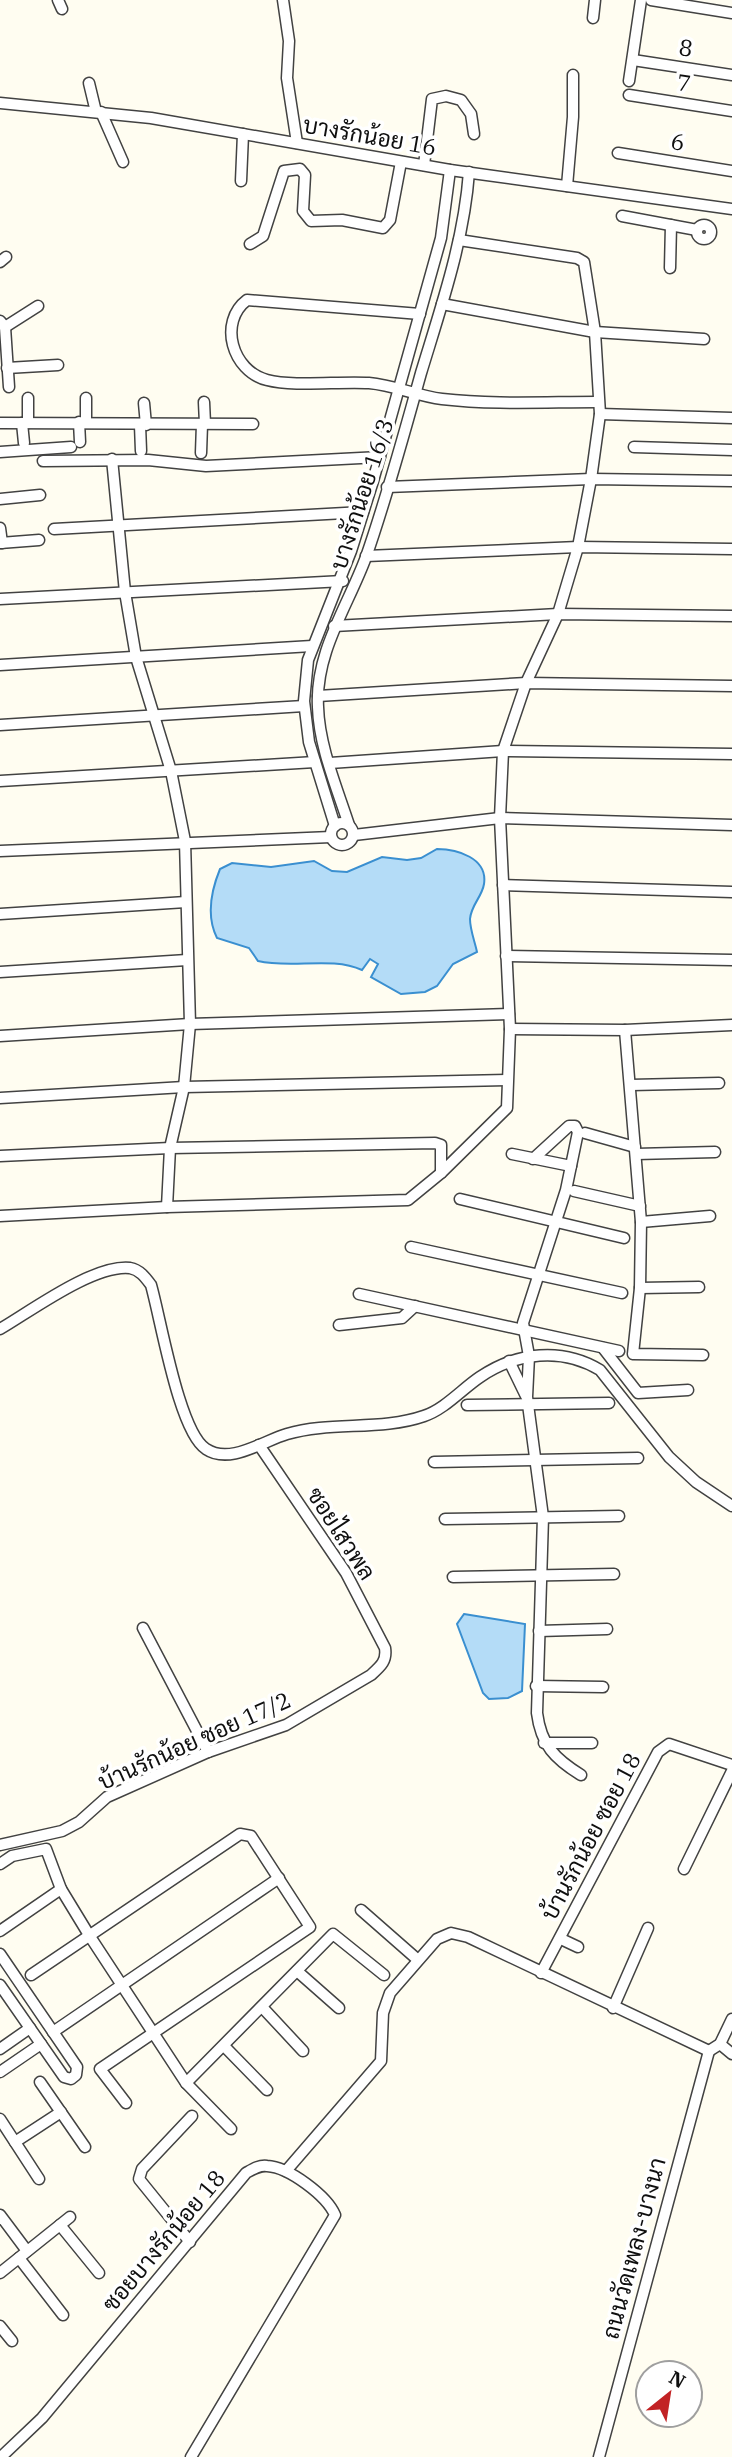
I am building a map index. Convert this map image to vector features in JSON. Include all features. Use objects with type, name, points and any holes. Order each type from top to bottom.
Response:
[{"type":"street","points":[[283,0],[289,41],[287,78],[297,144]]},
{"type":"street","points":[[593,18],[595,0]]},
{"type":"street","points":[[629,81],[641,0]]},
{"type":"street","points":[[651,0],[732,13]]},
{"type":"street","name":"8","points":[[633,60],[732,75]]},
{"type":"street","points":[[567,186],[573,117],[573,75]]},
{"type":"street","points":[[89,83],[98,112],[123,162]]},
{"type":"street","name":"7","points":[[629,95],[732,111]]},
{"type":"street","points":[[424,165],[432,99],[446,96],[461,100],[471,114],[474,134]]},
{"type":"street","name":"บางรักน้อย 16","points":[[0,103],[98,112],[450,170],[732,209]]},
{"type":"street","points":[[241,181],[243,134]]},
{"type":"street","name":"6","points":[[618,153],[732,171]]},
{"type":"street","points":[[250,244],[263,236],[279,181],[284,171],[292,169],[300,169],[305,175],[303,211],[311,220],[354,221],[383,228],[390,220],[401,162]]},
{"type":"street","points":[[351,830],[345,845],[335,843],[315,762],[304,706],[312,646],[339,580],[380,457],[445,219],[450,170]]},
{"type":"street","name":"บางรักน้อย 16/3","points":[[351,830],[323,739],[318,696],[322,663],[334,626],[366,556],[442,304],[463,222],[469,172]]},
{"type":"street","points":[[622,216],[702,228],[711,206]]},
{"type":"street","points":[[445,219],[463,222]]},
{"type":"street","points":[[670,268],[671,225]]},
{"type":"street","points":[[0,1216],[167,1207],[408,1200],[441,1173],[507,1108],[510,1029],[500,818],[503,751],[526,683],[558,614],[578,547],[600,414],[597,402],[595,332],[584,262],[577,258],[459,240]]},
{"type":"street","points":[[419,314],[247,300],[235,314],[231,329],[233,348],[251,372],[267,380],[369,383],[399,387],[415,394],[468,402],[597,402]]},
{"type":"street","points":[[442,304],[595,332],[704,339]]},
{"type":"street","points":[[9,387],[2,324],[38,306]]},
{"type":"street","points":[[7,368],[58,365]]},
{"type":"street","points":[[24,443],[28,398]]},
{"type":"street","points":[[0,452],[75,445],[83,422],[86,398]]},
{"type":"street","points":[[201,453],[204,402]]},
{"type":"street","points":[[141,451],[144,403]]},
{"type":"street","points":[[600,414],[732,418]]},
{"type":"street","points":[[0,423],[253,424]]},
{"type":"street","points":[[634,447],[732,450]]},
{"type":"street","points":[[43,461],[111,459],[206,466],[380,457]]},
{"type":"street","points":[[111,459],[125,592],[136,657],[171,771],[185,841],[190,1024],[184,1087],[170,1148],[167,1207]]},
{"type":"street","points":[[387,487],[591,479],[732,481]]},
{"type":"street","points":[[0,499],[40,495]]},
{"type":"street","points":[[54,529],[363,512]]},
{"type":"street","points":[[0,528],[1,543],[39,540]]},
{"type":"street","points":[[366,556],[578,547],[732,549]]},
{"type":"street","points":[[0,599],[339,580],[354,585]]},
{"type":"street","points":[[334,626],[558,614],[732,616]]},
{"type":"street","points":[[0,665],[312,646]]},
{"type":"street","points":[[318,696],[526,683],[732,686]]},
{"type":"street","points":[[0,725],[304,706]]},
{"type":"street","points":[[330,763],[503,751],[732,754]]},
{"type":"street","points":[[0,781],[315,762]]},
{"type":"street","points":[[0,850],[333,832],[342,823],[351,830],[500,818],[732,825]]},
{"type":"street","points":[[503,885],[732,892]]},
{"type":"street","points":[[0,914],[186,902]]},
{"type":"street","points":[[506,956],[732,960]]},
{"type":"street","points":[[0,972],[187,960]]},
{"type":"street","points":[[0,1036],[190,1024],[509,1014]]},
{"type":"street","points":[[510,1029],[625,1030],[732,1025]]},
{"type":"street","points":[[625,1030],[641,1222],[640,1288],[633,1354],[703,1355]]},
{"type":"street","points":[[0,1098],[184,1087],[507,1080]]},
{"type":"street","points":[[631,1085],[719,1083]]},
{"type":"street","points":[[533,1159],[569,1126],[575,1126],[578,1132],[571,1166],[536,1276],[523,1331],[529,1356],[527,1401],[543,1517],[536,1686],[538,1722],[544,1743],[553,1755],[581,1775]]},
{"type":"street","points":[[585,1133],[636,1151],[715,1152]]},
{"type":"street","points":[[0,1156],[170,1148],[435,1143],[441,1146],[441,1173]]},
{"type":"street","points":[[512,1154],[571,1166]]},
{"type":"street","points":[[574,1191],[640,1206]]},
{"type":"street","points":[[460,1199],[624,1238]]},
{"type":"street","points":[[641,1222],[710,1216]]},
{"type":"street","points":[[411,1247],[622,1293]]},
{"type":"street","points":[[0,1329],[94,1276],[114,1269],[131,1268],[141,1272],[151,1285],[174,1381],[192,1435],[205,1449],[220,1455],[259,1445],[287,1434],[330,1426],[409,1420],[426,1416],[481,1376],[509,1361],[529,1356],[561,1355],[584,1360],[600,1370],[669,1457],[696,1482],[732,1506]]},
{"type":"street","points":[[640,1288],[699,1287]]},
{"type":"street","points":[[359,1294],[619,1350]]},
{"type":"street","points":[[339,1325],[402,1318],[415,1306]]},
{"type":"street","points":[[603,1348],[638,1393],[688,1390]]},
{"type":"street","points":[[509,1361],[527,1401]]},
{"type":"street","points":[[467,1405],[527,1401],[609,1403]]},
{"type":"street","name":"ซอยไสวพล","points":[[259,1445],[346,1573],[385,1648]]},
{"type":"street","points":[[434,1462],[638,1458]]},
{"type":"street","points":[[445,1519],[620,1516]]},
{"type":"street","points":[[453,1577],[614,1574]]},
{"type":"street","points":[[143,1628],[208,1752]]},
{"type":"street","points":[[539,1631],[607,1629]]},
{"type":"street","name":"บ้านรักน้อย ซอย 17/2","points":[[0,1845],[62,1831],[79,1822],[107,1797],[208,1752],[286,1725],[372,1675],[386,1657],[385,1648]]},
{"type":"street","points":[[536,1686],[603,1687]]},
{"type":"street","points":[[544,1743],[592,1744]]},
{"type":"street","name":"บ้านรักน้อย ซอย 18","points":[[541,1973],[658,1752],[668,1744],[681,1746],[732,1765]]},
{"type":"street","points":[[684,1869],[732,1771]]},
{"type":"street","points":[[31,1975],[240,1834],[251,1836],[309,1923],[307,1932],[100,2068],[126,2104]]},
{"type":"street","points":[[0,1864],[12,1856],[46,1849],[61,1889],[121,1985],[186,2083],[231,2129]]},
{"type":"street","points":[[53,2032],[279,1878]]},
{"type":"street","points":[[0,1931],[61,1889]]},
{"type":"street","points":[[361,1910],[418,1960]]},
{"type":"street","points":[[613,2008],[648,1928]]},
{"type":"street","points":[[191,2457],[333,2222],[335,2215],[331,2205],[286,2171],[381,2061],[383,2013],[390,1993],[437,1939],[451,1933],[468,1937],[613,2008],[709,2051],[720,2044],[732,2019]]},
{"type":"street","points":[[186,2083],[332,1934],[384,1975]]},
{"type":"street","points":[[561,1939],[578,1947]]},
{"type":"street","points":[[0,1954],[77,2067],[76,2075],[71,2079],[64,2077],[0,1985]]},
{"type":"street","points":[[297,1971],[339,2008]]},
{"type":"street","points":[[262,2007],[303,2050]]},
{"type":"street","points":[[0,2049],[30,2028]]},
{"type":"street","points":[[0,2072],[41,2044]]},
{"type":"street","points":[[720,2044],[732,2054]]},
{"type":"street","points":[[224,2046],[267,2090]]},
{"type":"street","name":"ถนนวัดเพลง-บางนา","points":[[600,2457],[709,2051]]},
{"type":"street","points":[[40,2082],[85,2147]]},
{"type":"street","points":[[15,2142],[61,2112]]},
{"type":"street","points":[[190,2242],[139,2179],[142,2169],[192,2116]]},
{"type":"street","points":[[0,2119],[39,2179]]},
{"type":"street","name":"ซอยบางรักน้อย 18","points":[[1,2457],[41,2418],[246,2173],[258,2166],[271,2166],[286,2171]]},
{"type":"street","points":[[0,2215],[15,2234],[23,2255],[63,2315]]},
{"type":"street","points":[[0,2273],[70,2217]]},
{"type":"street","points":[[60,2225],[99,2273]]},
{"type":"street","points":[[0,2326],[12,2341]]},
{"type":"water","points":[[437,849],[470,857],[481,868],[484,884],[470,919],[477,952],[453,964],[437,986],[425,992],[401,994],[371,977],[378,964],[370,959],[362,970],[324,963],[271,963],[258,961],[249,948],[217,938],[211,912],[214,886],[220,869],[232,863],[271,867],[314,861],[332,871],[347,872],[382,857],[407,860],[421,858]]},
{"type":"water","points":[[464,1614],[525,1624],[522,1691],[508,1698],[489,1699],[483,1693],[457,1624]]}]
